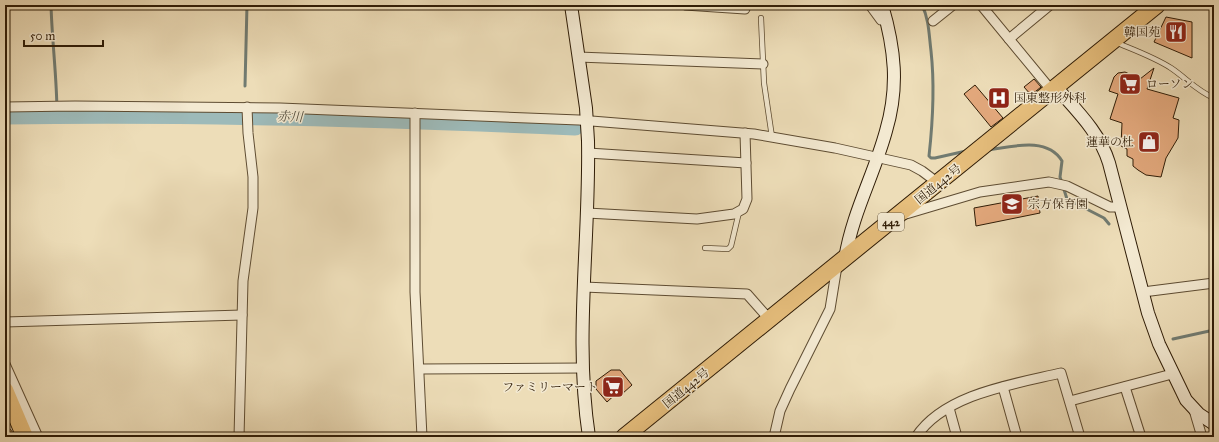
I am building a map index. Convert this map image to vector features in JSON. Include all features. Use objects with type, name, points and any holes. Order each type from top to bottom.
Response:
[{"type":"highway","name":"国道442号","points":[[624,437],[1157,5]]},
{"type":"highway","points":[[5,390],[25,437]]},
{"type":"street","points":[[570,5],[587,121],[587,213],[582,368],[584,405],[589,437]]},
{"type":"street","points":[[685,5],[744,8]]},
{"type":"street","points":[[870,5],[881,20],[886,18]]},
{"type":"street","points":[[774,437],[779,415],[790,389],[830,309],[851,228],[877,158],[889,120],[894,72],[893,47],[882,5]]},
{"type":"street","points":[[933,21],[954,5]]},
{"type":"street","points":[[982,5],[1009,39],[1054,89],[1085,120],[1103,145],[1143,292],[1159,344],[1181,392],[1194,410],[1214,424]]},
{"type":"street","points":[[1009,39],[1050,5]]},
{"type":"street","points":[[578,57],[763,64]]},
{"type":"street","points":[[5,107],[247,107],[587,121],[745,133],[772,137],[917,167],[938,183]]},
{"type":"street","points":[[238,437],[243,281],[253,208],[253,177],[248,133],[247,107]]},
{"type":"street","points":[[415,113],[415,292],[420,369],[422,437]]},
{"type":"street","points":[[587,213],[696,219],[739,212],[743,209],[747,198],[745,133]]},
{"type":"street","points":[[588,153],[746,163]]},
{"type":"street","points":[[896,217],[980,192],[1049,182],[1067,186],[1110,207],[1121,207]]},
{"type":"street","points":[[1143,292],[1214,283]]},
{"type":"street","points":[[584,287],[747,294],[770,320]]},
{"type":"street","points":[[5,322],[242,315]]},
{"type":"street","points":[[5,364],[38,437]]},
{"type":"street","points":[[420,369],[582,368]]},
{"type":"street","points":[[916,437],[923,426],[934,417],[973,396],[1061,373],[1080,437]]},
{"type":"street","points":[[1070,401],[1172,374]]},
{"type":"street","points":[[1003,387],[1018,437]]},
{"type":"street","points":[[1126,387],[1141,437]]},
{"type":"street","points":[[949,408],[957,437]]},
{"type":"street","points":[[1194,410],[1202,437]]},
{"type":"lane","points":[[761,18],[763,64],[772,137]]},
{"type":"lane","points":[[1113,41],[1157,60],[1178,73],[1201,92],[1214,98]]},
{"type":"lane","points":[[705,248],[728,249],[731,246],[739,212]]},
{"type":"building","name":"韓国苑","points":[[1166,17],[1192,22],[1192,58],[1154,42]]},
{"type":"building","name":"蓮華の杜","points":[[1154,68],[1147,89],[1179,98],[1173,118],[1179,120],[1178,138],[1166,158],[1161,177],[1146,175],[1133,166],[1133,159],[1127,156],[1127,149],[1121,146],[1122,123],[1110,119],[1118,94],[1109,91],[1114,77],[1118,73],[1125,72],[1140,79]]},
{"type":"building","points":[[1034,79],[1041,87],[1031,95],[1024,87]]},
{"type":"building","name":"国東整形外科","points":[[975,85],[1003,118],[991,127],[964,94]]},
{"type":"building","name":"宗方保育園","points":[[1038,196],[1040,213],[976,226],[974,208]]},
{"type":"building","name":"ファミリーマート","points":[[611,370],[620,370],[632,385],[622,394],[619,391],[607,402],[596,389],[596,381]]},
{"type":"waterway","points":[[51,5],[57,114]]},
{"type":"waterway","points":[[245,86],[247,5]]},
{"type":"waterway","points":[[922,5],[928,27],[933,78],[929,156],[931,158],[935,158],[966,151]]},
{"type":"waterway","name":"赤川","points":[[5,115],[148,114],[290,116],[575,126]]},
{"type":"waterway","points":[[988,150],[1028,145],[1047,148],[1055,153],[1062,161],[1060,177],[1067,199],[1104,218],[1109,224]]},
{"type":"waterway","points":[[1173,339],[1214,330]]},
{"type":"place","name":"韓国苑","points":[[1176,32]]},
{"type":"place","name":"ローソン","points":[[1130,84]]},
{"type":"place","name":"国東整形外科","points":[[999,98]]},
{"type":"place","name":"蓮華の杜","points":[[1149,142]]},
{"type":"place","name":"宗方保育園","points":[[1012,204]]},
{"type":"place","name":"ファミリーマート","points":[[613,387]]}]
